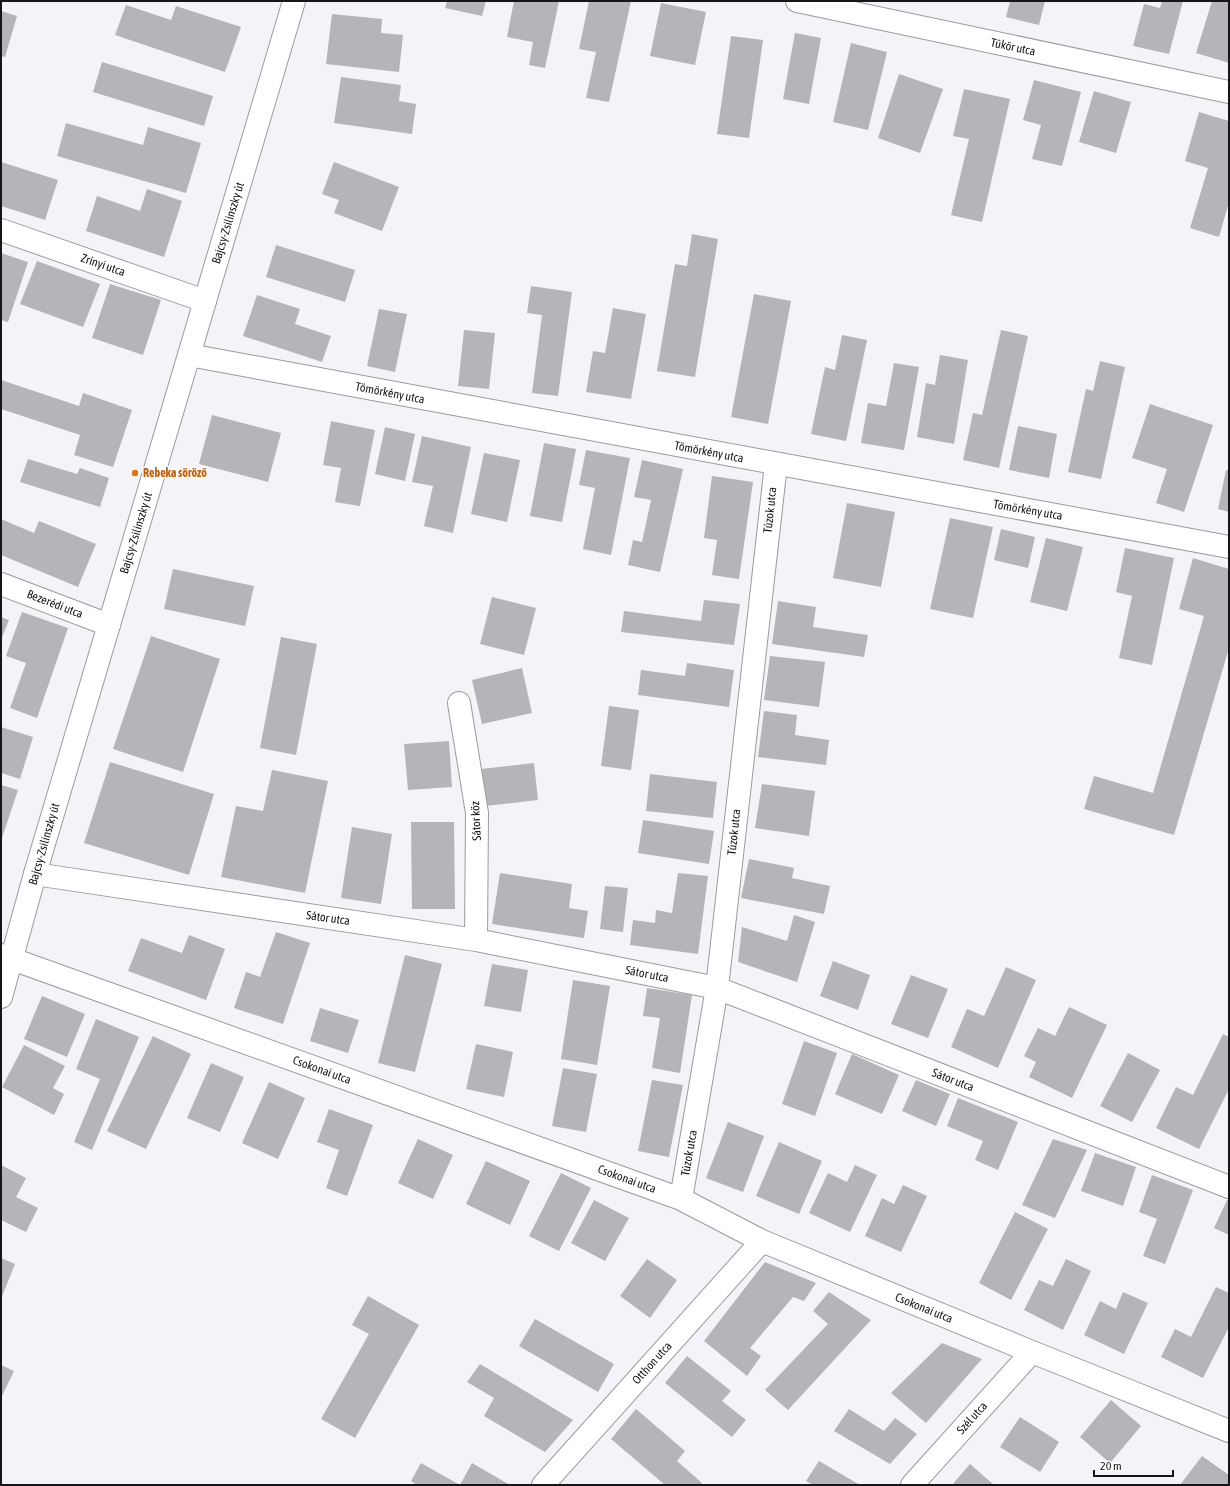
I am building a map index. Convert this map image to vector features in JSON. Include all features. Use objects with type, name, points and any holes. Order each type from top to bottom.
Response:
[{"type":"street","name":"Bajcsy-Zsilinszky út","points":[[1,997],[6,957],[35,874],[294,1]]},
{"type":"street","name":"Tükör utca","points":[[797,1],[1229,92]]},
{"type":"street","name":"Zrínyi utca","points":[[1,230],[205,301]]},
{"type":"street","name":"Tömörkény utca","points":[[189,355],[1229,547]]},
{"type":"street","name":"Túzok utca","points":[[681,1199],[717,988],[776,464]]},
{"type":"street","name":"Bezerédi utca","points":[[1,584],[109,625]]},
{"type":"street","name":"Sátor köz","points":[[459,703],[477,813],[476,940]]},
{"type":"street","name":"Sátor utca","points":[[35,874],[476,940],[717,988],[1229,1187]]},
{"type":"street","name":"Csokonai utca","points":[[6,957],[681,1199],[762,1241],[1229,1431]]},
{"type":"street","name":"Otthon utca","points":[[543,1485],[762,1241]]},
{"type":"street","name":"Szél utca","points":[[912,1485],[1032,1352]]},
{"type":"building","points":[[447,1],[486,1],[482,16],[445,8]]},
{"type":"building","points":[[514,1],[559,1],[545,68],[529,65],[533,42],[507,37]]},
{"type":"building","points":[[589,1],[631,1],[609,102],[586,98],[596,52],[579,49]]},
{"type":"building","points":[[1010,1],[1045,1],[1039,25],[1006,17]]},
{"type":"building","points":[[1162,1],[1183,1],[1169,54],[1133,46],[1144,4],[1160,8]]},
{"type":"building","points":[[1212,1],[1229,1],[1229,63],[1196,53]]},
{"type":"building","points":[[661,3],[706,12],[695,65],[650,56]]},
{"type":"building","points":[[126,5],[171,20],[176,6],[241,27],[225,72],[115,35]]},
{"type":"building","points":[[1,11],[17,16],[5,57],[1,56]]},
{"type":"building","points":[[332,14],[382,19],[381,33],[403,35],[399,72],[326,64]]},
{"type":"building","points":[[795,33],[821,38],[809,104],[783,99]]},
{"type":"building","points":[[731,36],[763,40],[749,138],[717,134]]},
{"type":"building","points":[[851,43],[887,52],[868,130],[833,122]]},
{"type":"building","points":[[102,62],[213,96],[204,126],[93,92]]},
{"type":"building","points":[[899,74],[943,89],[920,153],[878,138]]},
{"type":"building","points":[[341,77],[401,85],[399,101],[416,104],[412,134],[334,123]]},
{"type":"building","points":[[1034,80],[1081,92],[1062,166],[1032,159],[1041,125],[1023,120]]},
{"type":"building","points":[[964,89],[1010,99],[982,222],[951,215],[969,139],[953,136]]},
{"type":"building","points":[[1094,91],[1131,102],[1116,153],[1079,142]]},
{"type":"building","points":[[1199,112],[1229,121],[1229,202],[1219,237],[1190,228],[1208,168],[1185,161]]},
{"type":"building","points":[[66,123],[143,145],[148,127],[201,143],[186,193],[57,156]]},
{"type":"building","points":[[1,162],[58,180],[45,220],[1,206]]},
{"type":"building","points":[[334,162],[399,187],[382,231],[334,213],[339,200],[322,194]]},
{"type":"building","points":[[147,189],[182,201],[164,257],[86,231],[97,196],[140,211]]},
{"type":"building","points":[[692,234],[718,239],[695,377],[657,371],[675,264],[687,266]]},
{"type":"building","points":[[276,245],[355,270],[345,302],[266,277]]},
{"type":"building","points":[[1,253],[28,262],[8,322],[1,320]]},
{"type":"building","points":[[37,261],[100,284],[83,327],[20,304]]},
{"type":"building","points":[[110,284],[161,300],[143,355],[92,338]]},
{"type":"building","points":[[531,286],[572,292],[558,396],[532,393],[542,315],[527,313]]},
{"type":"building","points":[[754,294],[791,301],[768,424],[731,417]]},
{"type":"building","points":[[257,295],[300,309],[295,324],[331,336],[322,362],[243,336]]},
{"type":"building","points":[[613,308],[646,314],[631,399],[586,392],[593,351],[605,353]]},
{"type":"building","points":[[379,309],[407,314],[395,372],[367,366]]},
{"type":"building","points":[[464,330],[495,333],[489,389],[458,386]]},
{"type":"building","points":[[1001,330],[1028,336],[999,468],[963,460],[973,413],[982,415]]},
{"type":"building","points":[[842,335],[867,340],[846,441],[811,434],[825,367],[835,370]]},
{"type":"building","points":[[940,355],[968,360],[954,444],[917,437],[926,383],[935,385]]},
{"type":"building","points":[[1100,361],[1125,367],[1101,479],[1068,472],[1086,389],[1093,391]]},
{"type":"building","points":[[894,363],[919,367],[904,450],[861,443],[868,403],[886,406]]},
{"type":"building","points":[[1,380],[79,406],[83,393],[132,410],[113,467],[74,455],[80,435],[1,409]]},
{"type":"building","points":[[1150,404],[1213,425],[1184,512],[1156,503],[1167,469],[1132,458]]},
{"type":"building","points":[[212,415],[281,433],[268,482],[199,464]]},
{"type":"building","points":[[331,421],[375,430],[360,506],[335,502],[341,468],[323,465]]},
{"type":"building","points":[[1018,426],[1057,434],[1049,478],[1009,470]]},
{"type":"building","points":[[385,427],[415,434],[405,481],[375,474]]},
{"type":"building","points":[[422,436],[471,447],[453,533],[424,526],[433,486],[412,482]]},
{"type":"building","points":[[544,443],[576,449],[562,522],[530,516]]},
{"type":"building","points":[[586,450],[630,458],[611,555],[583,549],[595,488],[579,485]]},
{"type":"building","points":[[484,453],[520,460],[507,522],[471,514]]},
{"type":"building","points":[[28,459],[77,474],[80,468],[109,478],[100,507],[20,482]]},
{"type":"building","points":[[642,460],[683,469],[660,572],[628,565],[633,540],[642,542],[651,500],[634,497]]},
{"type":"building","points":[[1226,470],[1229,470],[1229,512],[1218,509]]},
{"type":"building","points":[[712,476],[753,482],[739,579],[712,575],[717,540],[704,538]]},
{"type":"building","points":[[847,503],[895,512],[881,587],[833,578]]},
{"type":"building","points":[[950,518],[993,527],[973,618],[930,609]]},
{"type":"building","points":[[1,519],[34,533],[39,521],[96,544],[78,587],[1,555]]},
{"type":"building","points":[[1001,529],[1035,537],[1028,568],[994,560]]},
{"type":"building","points":[[1046,538],[1083,547],[1067,611],[1030,602]]},
{"type":"building","points":[[1125,548],[1174,558],[1152,665],[1119,658],[1132,596],[1116,592]]},
{"type":"building","points":[[1193,558],[1229,569],[1229,648],[1174,835],[1084,809],[1094,776],[1153,793],[1204,616],[1179,609]]},
{"type":"building","points":[[173,569],[254,586],[245,626],[164,609]]},
{"type":"building","points":[[492,597],[536,608],[524,655],[480,644]]},
{"type":"building","points":[[704,600],[740,604],[734,645],[621,632],[624,611],[701,621]]},
{"type":"building","points":[[778,601],[816,607],[813,627],[868,635],[864,657],[772,644]]},
{"type":"building","points":[[22,612],[68,628],[37,718],[10,708],[26,663],[6,656]]},
{"type":"building","points":[[1,617],[9,620],[1,640]]},
{"type":"building","points":[[151,636],[220,659],[183,772],[113,749]]},
{"type":"building","points":[[281,637],[317,644],[296,755],[260,748]]},
{"type":"building","points":[[770,656],[825,662],[819,707],[764,700]]},
{"type":"building","points":[[687,663],[734,670],[729,707],[638,695],[641,670],[685,676]]},
{"type":"building","points":[[522,668],[532,713],[482,724],[472,680]]},
{"type":"building","points":[[609,706],[639,710],[631,770],[601,766]]},
{"type":"building","points":[[764,711],[797,715],[795,735],[829,740],[826,765],[758,757]]},
{"type":"building","points":[[1,727],[33,737],[20,779],[1,773]]},
{"type":"building","points":[[449,741],[452,787],[408,790],[404,744]]},
{"type":"building","points":[[110,762],[214,794],[189,875],[84,843]]},
{"type":"building","points":[[534,763],[538,800],[485,806],[481,769]]},
{"type":"building","points":[[272,770],[328,781],[305,893],[221,877],[236,806],[263,811]]},
{"type":"building","points":[[650,774],[717,782],[713,818],[646,811]]},
{"type":"building","points":[[762,784],[815,791],[809,836],[755,828]]},
{"type":"building","points":[[1,785],[18,790],[1,841]]},
{"type":"building","points":[[643,820],[714,831],[709,864],[638,853]]},
{"type":"building","points":[[411,822],[454,822],[455,909],[412,909]]},
{"type":"building","points":[[352,827],[392,834],[381,904],[341,898]]},
{"type":"building","points":[[749,859],[794,868],[792,878],[830,886],[824,914],[741,898]]},
{"type":"building","points":[[500,873],[572,884],[569,908],[588,911],[584,938],[492,924]]},
{"type":"building","points":[[678,873],[708,876],[698,954],[630,945],[633,920],[655,923],[656,910],[672,913]]},
{"type":"building","points":[[605,886],[628,888],[623,932],[600,929]]},
{"type":"building","points":[[794,915],[815,922],[797,982],[738,962],[742,927],[787,941]]},
{"type":"building","points":[[276,932],[310,943],[283,1024],[234,1008],[246,972],[260,977]]},
{"type":"building","points":[[189,935],[225,949],[206,1000],[128,971],[141,938],[182,953]]},
{"type":"building","points":[[405,955],[442,964],[415,1072],[378,1063]]},
{"type":"building","points":[[833,961],[870,975],[858,1010],[820,996]]},
{"type":"building","points":[[492,964],[528,970],[521,1012],[484,1006]]},
{"type":"building","points":[[1006,967],[1036,980],[998,1068],[951,1047],[967,1009],[984,1016]]},
{"type":"building","points":[[911,975],[948,989],[928,1038],[891,1024]]},
{"type":"building","points":[[573,980],[610,986],[597,1065],[561,1059]]},
{"type":"building","points":[[647,988],[692,995],[680,1073],[652,1068],[660,1018],[643,1016]]},
{"type":"building","points":[[42,996],[85,1014],[67,1057],[24,1039]]},
{"type":"building","points":[[1069,1007],[1107,1025],[1072,1098],[1029,1077],[1036,1062],[1024,1056],[1038,1028],[1055,1036]]},
{"type":"building","points":[[320,1008],[359,1020],[348,1053],[310,1041]]},
{"type":"building","points":[[96,1019],[139,1037],[92,1150],[74,1142],[100,1079],[76,1069]]},
{"type":"building","points":[[1223,1034],[1229,1037],[1229,1089],[1199,1149],[1156,1128],[1176,1087],[1193,1095]]},
{"type":"building","points":[[153,1036],[191,1054],[146,1149],[107,1131]]},
{"type":"building","points":[[804,1041],[837,1053],[815,1116],[782,1104]]},
{"type":"building","points":[[476,1044],[513,1052],[504,1097],[466,1089]]},
{"type":"building","points":[[24,1045],[65,1066],[53,1088],[64,1094],[54,1115],[2,1087]]},
{"type":"building","points":[[1128,1053],[1160,1070],[1132,1122],[1100,1106]]},
{"type":"building","points":[[852,1054],[899,1075],[882,1114],[835,1094]]},
{"type":"building","points":[[211,1063],[244,1077],[220,1132],[187,1118]]},
{"type":"building","points":[[563,1068],[597,1074],[586,1132],[552,1126]]},
{"type":"building","points":[[652,1080],[683,1085],[669,1157],[638,1151]]},
{"type":"building","points":[[916,1080],[950,1094],[936,1126],[902,1111]]},
{"type":"building","points":[[269,1082],[305,1098],[278,1159],[242,1143]]},
{"type":"building","points":[[958,1098],[1018,1122],[998,1170],[975,1160],[983,1141],[947,1126]]},
{"type":"building","points":[[329,1109],[373,1125],[347,1196],[326,1188],[339,1150],[317,1142]]},
{"type":"building","points":[[728,1122],[764,1136],[743,1192],[706,1178]]},
{"type":"building","points":[[418,1139],[453,1155],[433,1199],[398,1183]]},
{"type":"building","points":[[1053,1139],[1087,1150],[1055,1218],[1022,1205]]},
{"type":"building","points":[[779,1142],[822,1161],[799,1214],[756,1196]]},
{"type":"building","points":[[1095,1153],[1136,1167],[1123,1206],[1081,1191]]},
{"type":"building","points":[[486,1161],[530,1181],[510,1225],[466,1204]]},
{"type":"building","points":[[1,1165],[26,1178],[16,1197],[38,1208],[26,1232],[1,1220]]},
{"type":"building","points":[[855,1165],[877,1175],[850,1232],[809,1213],[828,1173],[847,1182]]},
{"type":"building","points":[[561,1173],[591,1188],[559,1251],[529,1236]]},
{"type":"building","points":[[1152,1175],[1193,1190],[1165,1264],[1143,1256],[1157,1219],[1139,1212]]},
{"type":"building","points":[[903,1185],[927,1196],[901,1252],[865,1236],[882,1198],[894,1204]]},
{"type":"building","points":[[594,1200],[629,1218],[605,1261],[571,1243]]},
{"type":"building","points":[[1227,1200],[1229,1201],[1229,1235],[1214,1228]]},
{"type":"building","points":[[1015,1212],[1048,1229],[1011,1300],[979,1283]]},
{"type":"building","points":[[1,1258],[15,1264],[1,1299]]},
{"type":"building","points":[[647,1259],[677,1280],[650,1318],[620,1296]]},
{"type":"building","points":[[1066,1259],[1091,1271],[1063,1330],[1024,1310],[1039,1280],[1053,1286]]},
{"type":"building","points":[[765,1262],[816,1283],[804,1301],[793,1297],[750,1348],[761,1356],[747,1376],[704,1341]]},
{"type":"building","points":[[1216,1287],[1229,1293],[1229,1327],[1203,1378],[1161,1357],[1175,1329],[1191,1337]]},
{"type":"building","points":[[829,1292],[871,1320],[788,1410],[765,1390],[828,1324],[813,1311]]},
{"type":"building","points":[[1123,1292],[1148,1303],[1124,1354],[1084,1335],[1100,1301],[1116,1309]]},
{"type":"building","points":[[368,1296],[419,1325],[355,1438],[321,1419],[369,1334],[352,1325]]},
{"type":"building","points":[[535,1319],[614,1364],[598,1392],[519,1346]]},
{"type":"building","points":[[942,1343],[982,1359],[926,1423],[891,1393]]},
{"type":"building","points":[[687,1356],[731,1391],[722,1401],[746,1420],[732,1437],[665,1383]]},
{"type":"building","points":[[480,1364],[573,1420],[545,1452],[484,1416],[494,1398],[467,1382]]},
{"type":"building","points":[[1,1365],[14,1371],[1,1398]]},
{"type":"building","points":[[1111,1400],[1141,1426],[1110,1463],[1080,1437]]},
{"type":"building","points":[[636,1409],[685,1451],[677,1461],[702,1483],[700,1485],[665,1485],[611,1439]]},
{"type":"building","points":[[849,1409],[884,1431],[895,1418],[917,1434],[890,1464],[834,1431]]},
{"type":"building","points":[[1020,1417],[1059,1442],[1040,1472],[1000,1447]]},
{"type":"building","points":[[1202,1456],[1229,1475],[1229,1485],[1180,1485]]},
{"type":"building","points":[[819,1461],[860,1485],[813,1485],[806,1481]]},
{"type":"building","points":[[421,1463],[460,1485],[417,1485],[411,1481]]},
{"type":"building","points":[[472,1463],[510,1485],[460,1485]]},
{"type":"building","points":[[970,1464],[994,1485],[952,1485]]},
{"type":"place","name":"Rebeka söröző","points":[[135,473]]}]
